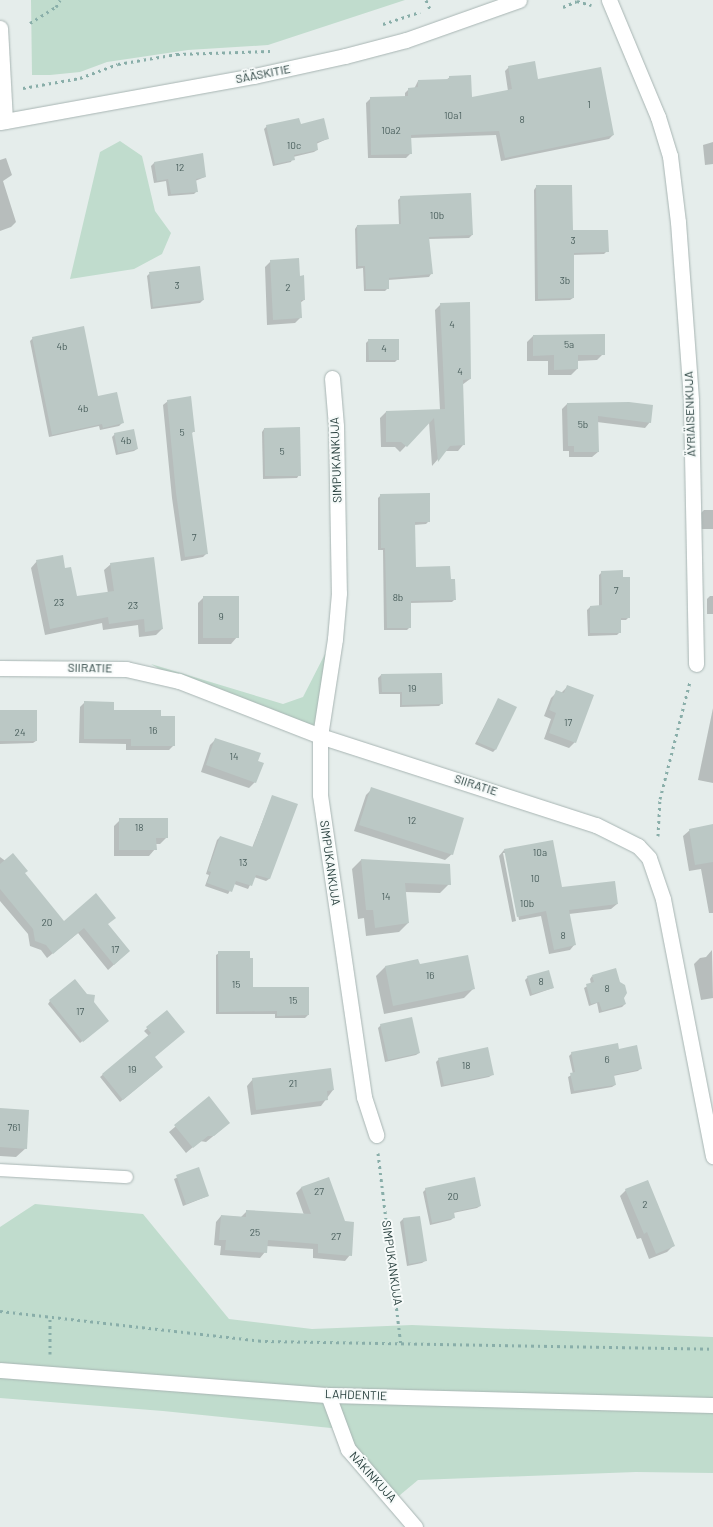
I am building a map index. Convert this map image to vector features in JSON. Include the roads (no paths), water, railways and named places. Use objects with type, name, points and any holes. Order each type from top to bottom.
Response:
[{"type":"street","name":"SÄÄSKITIE","points":[[3,121],[254,76],[345,56],[406,40],[520,0]]},
{"type":"street","name":"ÄYRIÄISENKUJA","points":[[609,1],[658,117],[670,156],[678,222],[690,401],[696,664]]},
{"type":"street","points":[[0,28],[3,121]]},
{"type":"street","name":"SIMPUKANKUJA","points":[[332,378],[336,426],[339,593],[335,639],[320,736],[320,795],[364,1097],[376,1135]]},
{"type":"street","name":"SIIRATIE","points":[[0,668],[93,668],[140,671],[179,681],[320,736],[596,825],[638,846],[648,858],[663,899],[713,1156]]},
{"type":"street","name":"LAHDENTIE","points":[[0,1370],[328,1395],[713,1404]]},
{"type":"street","name":"NÄKINKUJA","points":[[328,1395],[348,1450],[415,1527]]},
{"type":"lane","points":[[0,1170],[126,1177]]}]
